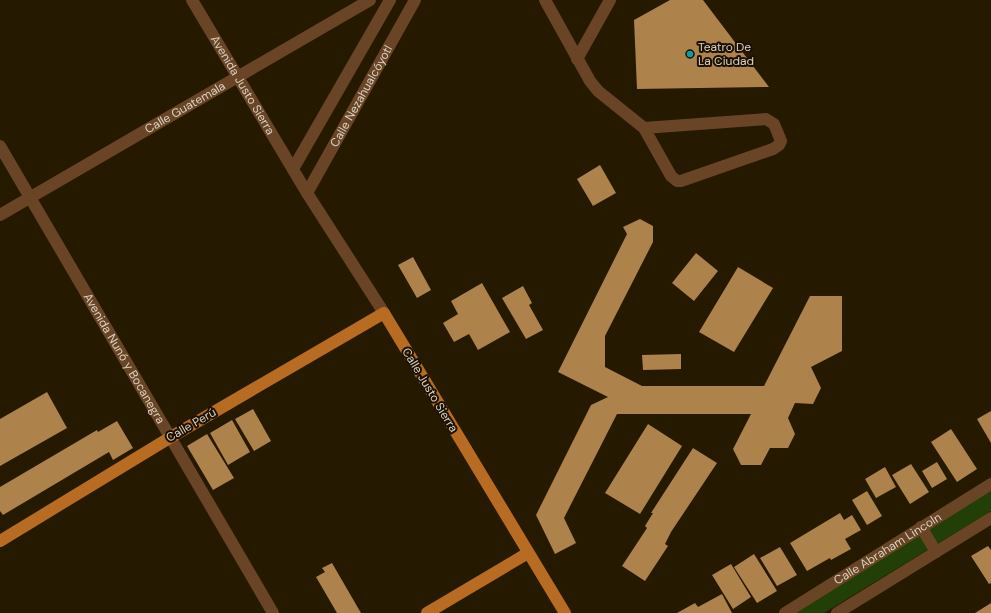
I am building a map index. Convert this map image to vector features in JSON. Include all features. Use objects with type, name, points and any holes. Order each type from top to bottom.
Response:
[{"type":"main road","name":"Calle Perú","points":[[0,541],[171,437],[384,313]]},
{"type":"main road","name":"Calle Justo Sierra","points":[[384,313],[565,613]]},
{"type":"main road","points":[[426,613],[528,553]]},
{"type":"street","name":"Avenida Justo Sierra","points":[[192,0],[293,169]]},
{"type":"street","name":"Calle Guatemala","points":[[0,215],[370,0]]},
{"type":"street","name":"Calle Nezahualcóyotl","points":[[293,169],[390,0]]},
{"type":"street","name":"Calle Nezahualcóyotl","points":[[307,193],[415,0]]},
{"type":"street","points":[[545,0],[590,81],[598,91],[644,128],[671,176],[677,181],[681,181],[774,149],[781,141],[774,124],[766,119],[644,128]]},
{"type":"street","points":[[577,59],[610,0]]},
{"type":"street","name":"Avenida Nunó y Bocanegra","points":[[0,146],[171,437],[272,613]]},
{"type":"street","name":"Calle Justo Sierra","points":[[293,169],[384,313]]},
{"type":"street","name":"Calle Abraham Lincoln","points":[[785,613],[991,484]]},
{"type":"street","points":[[837,613],[991,518]]},
{"type":"street","points":[[921,528],[936,552]]},
{"type":"green space","points":[[991,491],[991,511],[824,613],[790,613]]},
{"type":"building","name":"Teatro De La Ciudad","points":[[670,0],[703,0],[769,87],[637,89],[634,20]]},
{"type":"building","points":[[600,165],[616,193],[593,206],[577,179]]},
{"type":"building","points":[[640,219],[653,226],[653,242],[605,336],[605,367],[642,386],[764,386],[810,296],[842,296],[842,351],[811,367],[821,388],[813,404],[795,403],[788,418],[795,434],[788,448],[770,448],[761,465],[741,465],[733,449],[751,414],[617,414],[564,518],[576,543],[555,554],[536,515],[591,405],[608,397],[558,372],[627,234],[623,227]]},
{"type":"building","points":[[696,253],[718,271],[694,301],[672,283]]},
{"type":"building","points":[[413,257],[431,290],[417,298],[398,265]]},
{"type":"building","points":[[738,267],[773,288],[734,352],[699,332]]},
{"type":"building","points":[[482,283],[510,332],[478,350],[469,334],[454,342],[443,323],[458,314],[451,301]]},
{"type":"building","points":[[523,286],[532,303],[529,305],[543,330],[526,339],[502,298]]},
{"type":"building","points":[[681,354],[681,369],[643,370],[642,355]]},
{"type":"building","points":[[47,392],[67,428],[0,466],[0,419]]},
{"type":"building","points":[[253,409],[271,441],[254,451],[235,419]]},
{"type":"building","points":[[991,411],[991,443],[977,419]]},
{"type":"building","points":[[232,420],[250,452],[228,465],[210,433]]},
{"type":"building","points":[[117,421],[133,448],[113,460],[109,452],[3,515],[0,511],[0,487],[97,430],[98,432]]},
{"type":"building","points":[[648,424],[682,446],[640,514],[605,493]]},
{"type":"building","points":[[951,429],[977,469],[957,482],[931,442]]},
{"type":"building","points":[[207,434],[234,478],[213,490],[187,446]]},
{"type":"building","points":[[693,448],[717,463],[671,532],[665,544],[668,546],[645,581],[622,566],[647,528],[645,526],[653,513],[651,513]]},
{"type":"building","points":[[937,462],[947,479],[932,488],[922,471]]},
{"type":"building","points":[[911,464],[929,492],[910,504],[892,475]]},
{"type":"building","points":[[885,467],[896,487],[876,498],[865,479]]},
{"type":"building","points":[[867,491],[882,516],[867,525],[852,500]]},
{"type":"building","points":[[840,513],[844,520],[852,515],[861,530],[845,539],[851,549],[831,560],[830,558],[807,571],[790,543]]},
{"type":"building","points":[[988,546],[991,550],[991,583],[989,584],[971,556]]},
{"type":"building","points":[[780,547],[797,575],[777,586],[760,558]]},
{"type":"building","points":[[754,554],[777,591],[757,603],[734,567]]},
{"type":"building","points":[[332,563],[361,613],[337,613],[316,577],[325,572],[322,568]]},
{"type":"building","points":[[731,564],[751,597],[733,609],[712,575]]},
{"type":"building","points":[[722,594],[732,613],[677,613],[695,603],[698,607]]},
{"type":"building","points":[[991,603],[991,613],[975,613]]},
{"type":"place","name":"Teatro De La Ciudad","points":[[690,54]]}]
